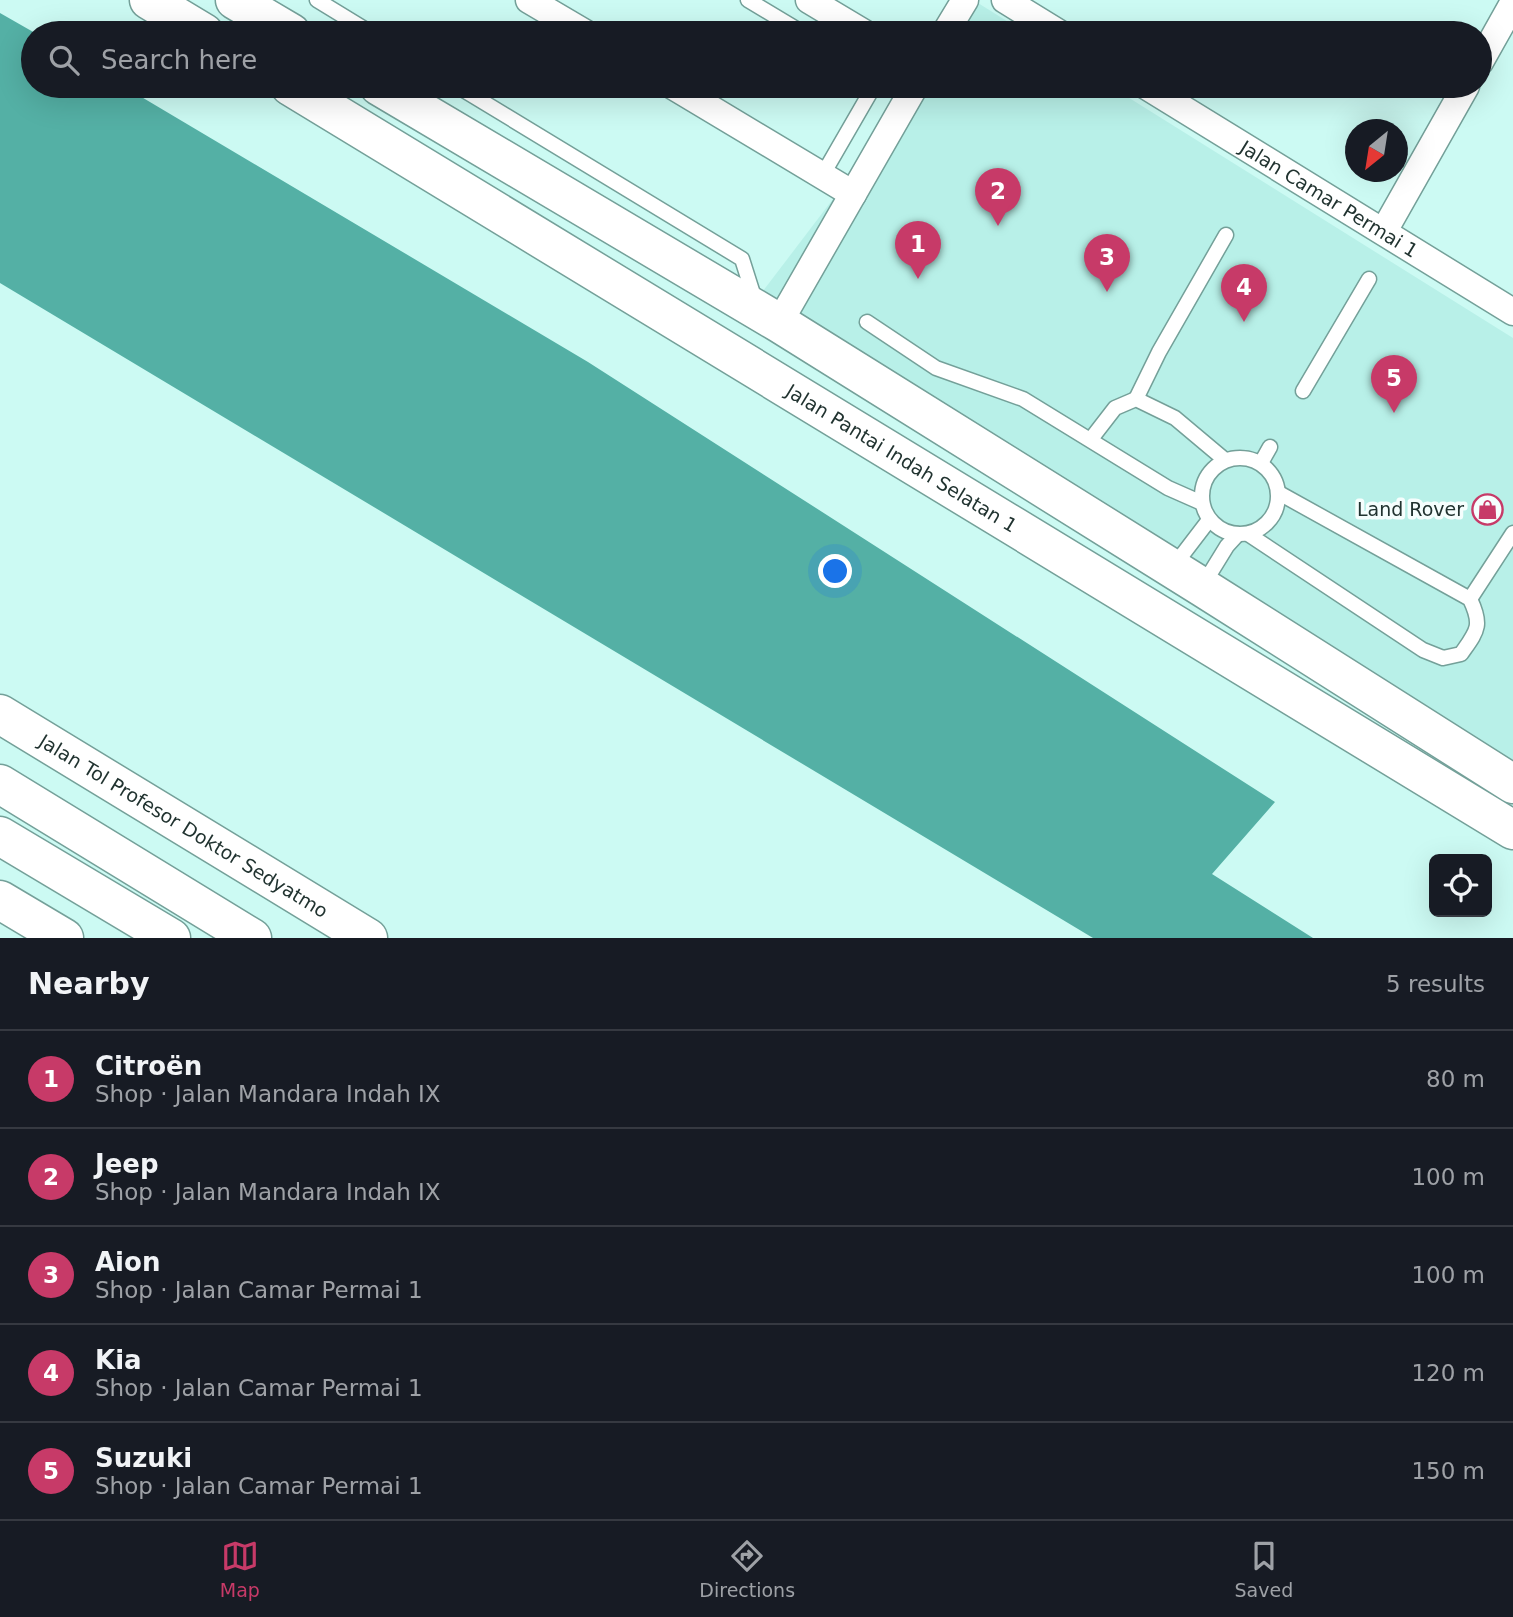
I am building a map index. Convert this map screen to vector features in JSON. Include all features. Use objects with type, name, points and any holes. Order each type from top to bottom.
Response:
[{"type":"main road","points":[[149,0],[184,21]]},
{"type":"main road","points":[[235,0],[271,21]]},
{"type":"main road","name":"Jalan Pantai Indah Selatan 1","points":[[310,98],[1513,830]]},
{"type":"main road","points":[[399,98],[769,317],[1513,784]]},
{"type":"main road","name":"Jalan Tol Profesor Doktor Sedyatmo","points":[[0,714],[368,938]]},
{"type":"main road","points":[[0,784],[252,938]]},
{"type":"main road","points":[[0,836],[171,938]]},
{"type":"main road","points":[[0,900],[64,938]]},
{"type":"street","points":[[529,0],[565,21]]},
{"type":"street","points":[[809,0],[844,21]]},
{"type":"street","points":[[952,21],[965,0]]},
{"type":"street","points":[[1005,0],[1039,21]]},
{"type":"street","points":[[1492,38],[1509,4]]},
{"type":"street","points":[[693,98],[853,194]]},
{"type":"street","points":[[769,317],[853,194],[908,98]]},
{"type":"street","name":"Jalan Camar Permai 1","points":[[1166,98],[1513,312]]},
{"type":"street","points":[[1384,231],[1459,98]]},
{"type":"lane","points":[[317,0],[351,21]]},
{"type":"lane","points":[[748,0],[783,21]]},
{"type":"lane","points":[[477,98],[742,259],[769,317]]},
{"type":"lane","points":[[822,176],[867,98]]},
{"type":"lane","points":[[1091,439],[1115,408],[1136,398],[1226,235]]},
{"type":"lane","points":[[1303,391],[1369,279]]},
{"type":"lane","points":[[867,322],[936,368],[1023,399],[1168,488],[1202,503]]},
{"type":"lane","points":[[1136,398],[1175,418],[1226,460]]},
{"type":"lane","points":[[1261,463],[1270,447]]},
{"type":"lane","points":[[1187,578],[1243,534],[1265,526],[1276,511],[1279,493],[1273,475],[1261,463],[1244,457],[1226,460],[1211,470],[1202,485],[1202,503],[1209,520],[1222,531],[1243,534],[1423,649],[1443,658],[1461,654],[1476,633],[1478,616],[1469,599],[1279,493]]},
{"type":"lane","points":[[1187,578],[1209,520]]},
{"type":"lane","points":[[1469,599],[1513,533]]},
{"type":"shaded area","points":[[978,3],[1007,21],[965,21]]},
{"type":"shaded area","points":[[0,13],[21,25],[21,98],[143,98],[588,362],[1275,802],[1212,874],[1313,938],[1093,938],[0,283]]},
{"type":"shaded area","points":[[910,98],[1129,98],[1513,338],[1513,784],[744,316]]},
{"type":"place","name":"Jeep","points":[[998,226]]},
{"type":"place","name":"Citroën","points":[[918,279]]},
{"type":"place","name":"Aion","points":[[1107,292]]},
{"type":"place","name":"Kia","points":[[1244,322]]},
{"type":"place","name":"Suzuki","points":[[1394,413]]},
{"type":"place","name":"Land Rover","points":[[1487,509]]}]
